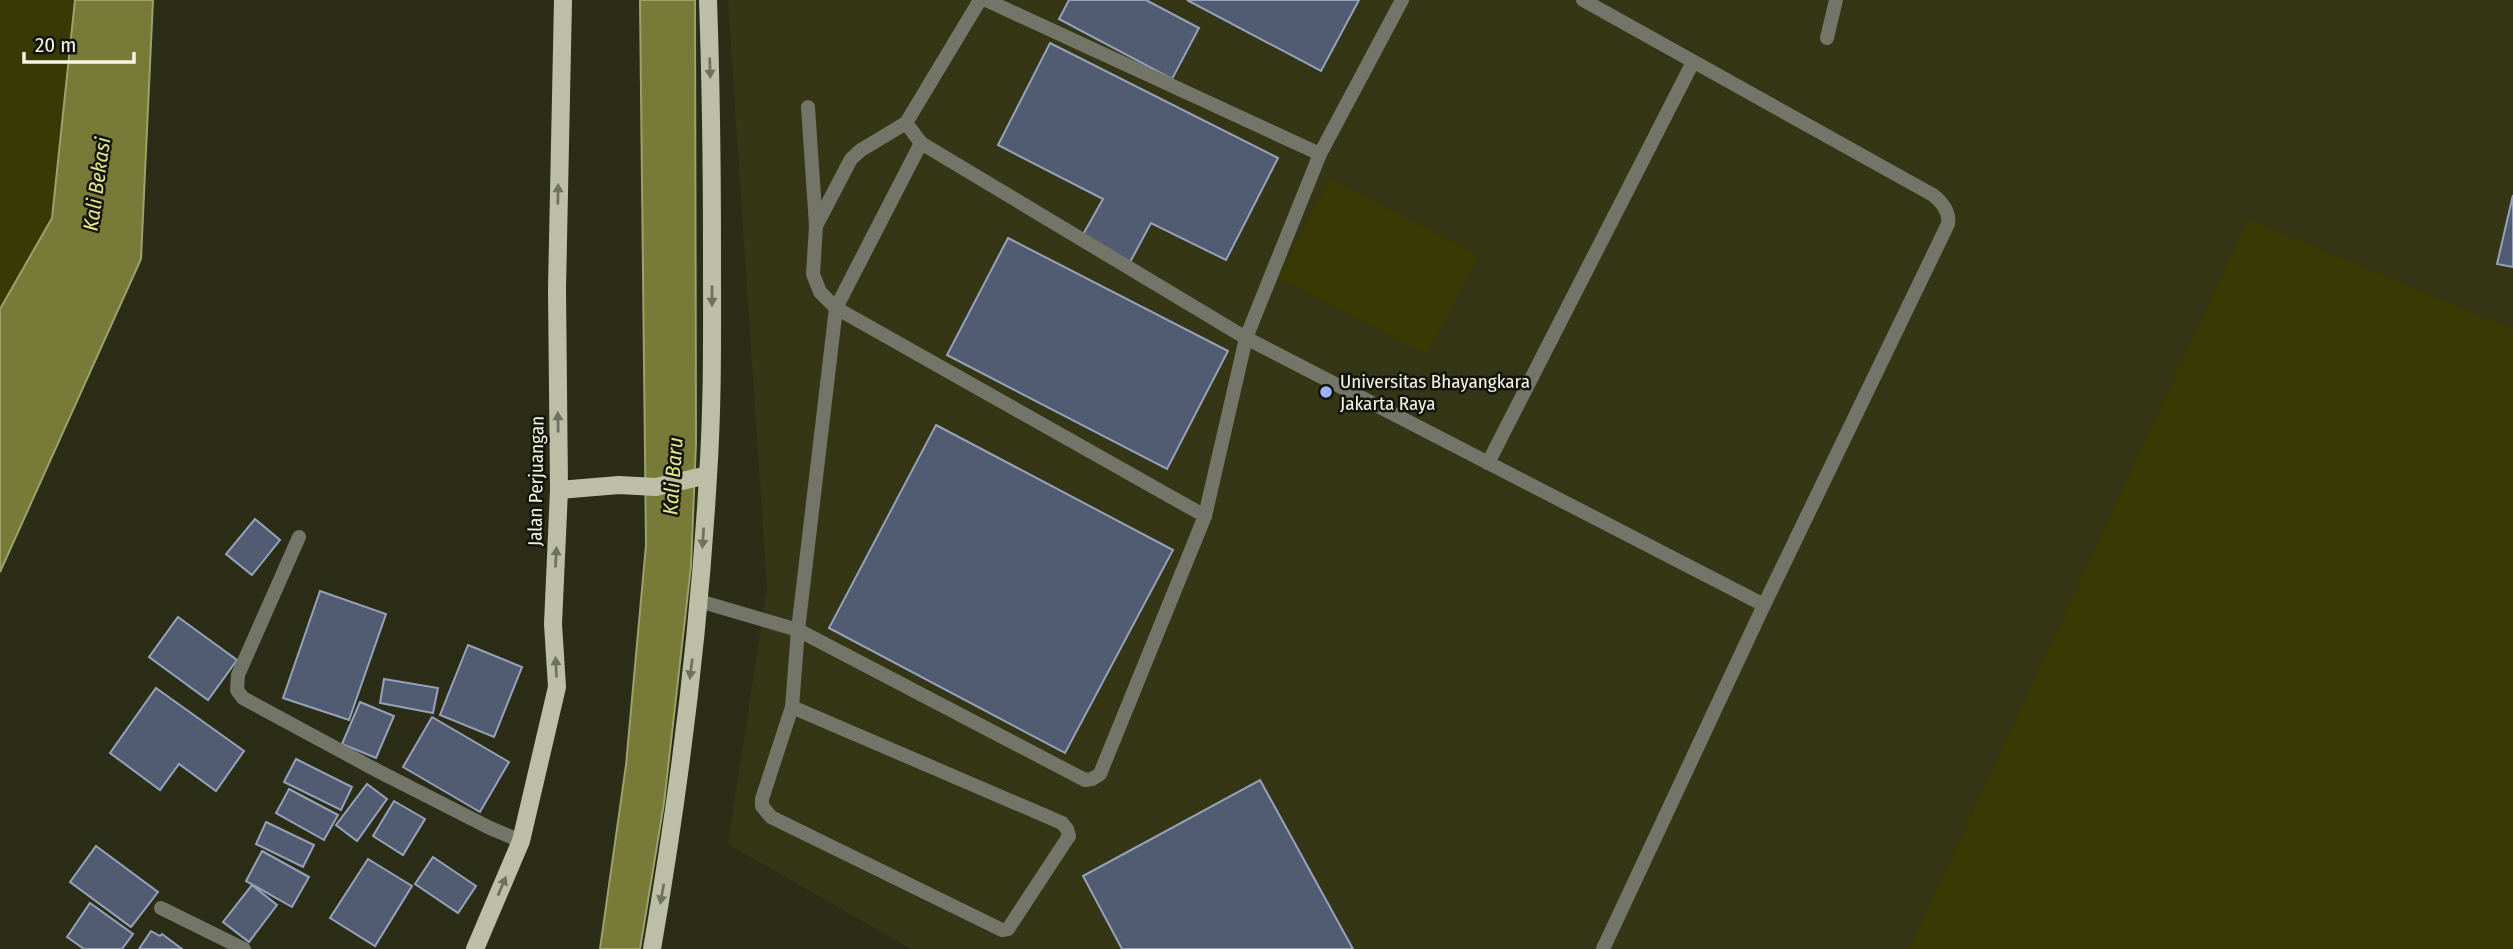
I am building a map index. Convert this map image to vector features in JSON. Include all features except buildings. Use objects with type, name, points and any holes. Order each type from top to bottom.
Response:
[{"type":"main road","name":"Jalan Perjuangan","points":[[475,949],[521,841],[557,687],[553,624],[559,490],[557,289],[563,0]]},
{"type":"main road","points":[[652,949],[670,849],[699,601],[712,282],[708,0]]},
{"type":"main road","points":[[559,490],[619,485],[656,487],[703,477]]},
{"type":"street","points":[[816,226],[851,159],[906,123],[979,0]]},
{"type":"street","points":[[986,0],[1320,154]]},
{"type":"street","points":[[699,601],[798,630],[1085,780],[1100,774],[1205,516],[1246,338],[1320,154],[1402,0]]},
{"type":"street","points":[[1583,0],[1933,195],[1942,203],[1949,216],[1948,224],[1764,606],[1604,949]]},
{"type":"street","points":[[1827,38],[1836,0]]},
{"type":"street","points":[[1488,463],[1693,62]]},
{"type":"street","points":[[808,107],[816,226],[813,274],[820,292],[836,308],[1205,516]]},
{"type":"street","points":[[906,123],[921,144],[1246,338],[1764,606]]},
{"type":"street","points":[[792,707],[1062,823],[1068,829],[1069,836],[1008,929],[1002,930],[771,817],[762,806],[792,707],[798,630],[836,308],[921,144]]},
{"type":"street","points":[[299,537],[238,675],[237,690],[243,698],[415,790],[521,841]]},
{"type":"street","points":[[160,908],[244,949]]},
{"type":"shaded area","points":[[0,0],[75,0],[52,218],[0,314]]},
{"type":"shaded area","name":"Universitas Bhayangkara Jakarta Raya","points":[[728,0],[2513,0],[2513,949],[911,949],[728,844],[767,588]]},
{"type":"shaded area","points":[[1330,179],[1479,255],[1427,355],[1278,278]]},
{"type":"shaded area","points":[[2248,219],[2513,329],[2513,949],[1909,949]]},
{"type":"water","name":"Kali Bekasi","points":[[75,0],[153,0],[141,259],[0,572],[0,309],[52,218]]},
{"type":"water","name":"Kali Baru","points":[[640,0],[695,0],[696,443],[691,566],[664,803],[640,949],[600,949],[626,765],[646,545]]},
{"type":"place","name":"Universitas Bhayangkara Jakarta Raya","points":[[1326,392]]}]
